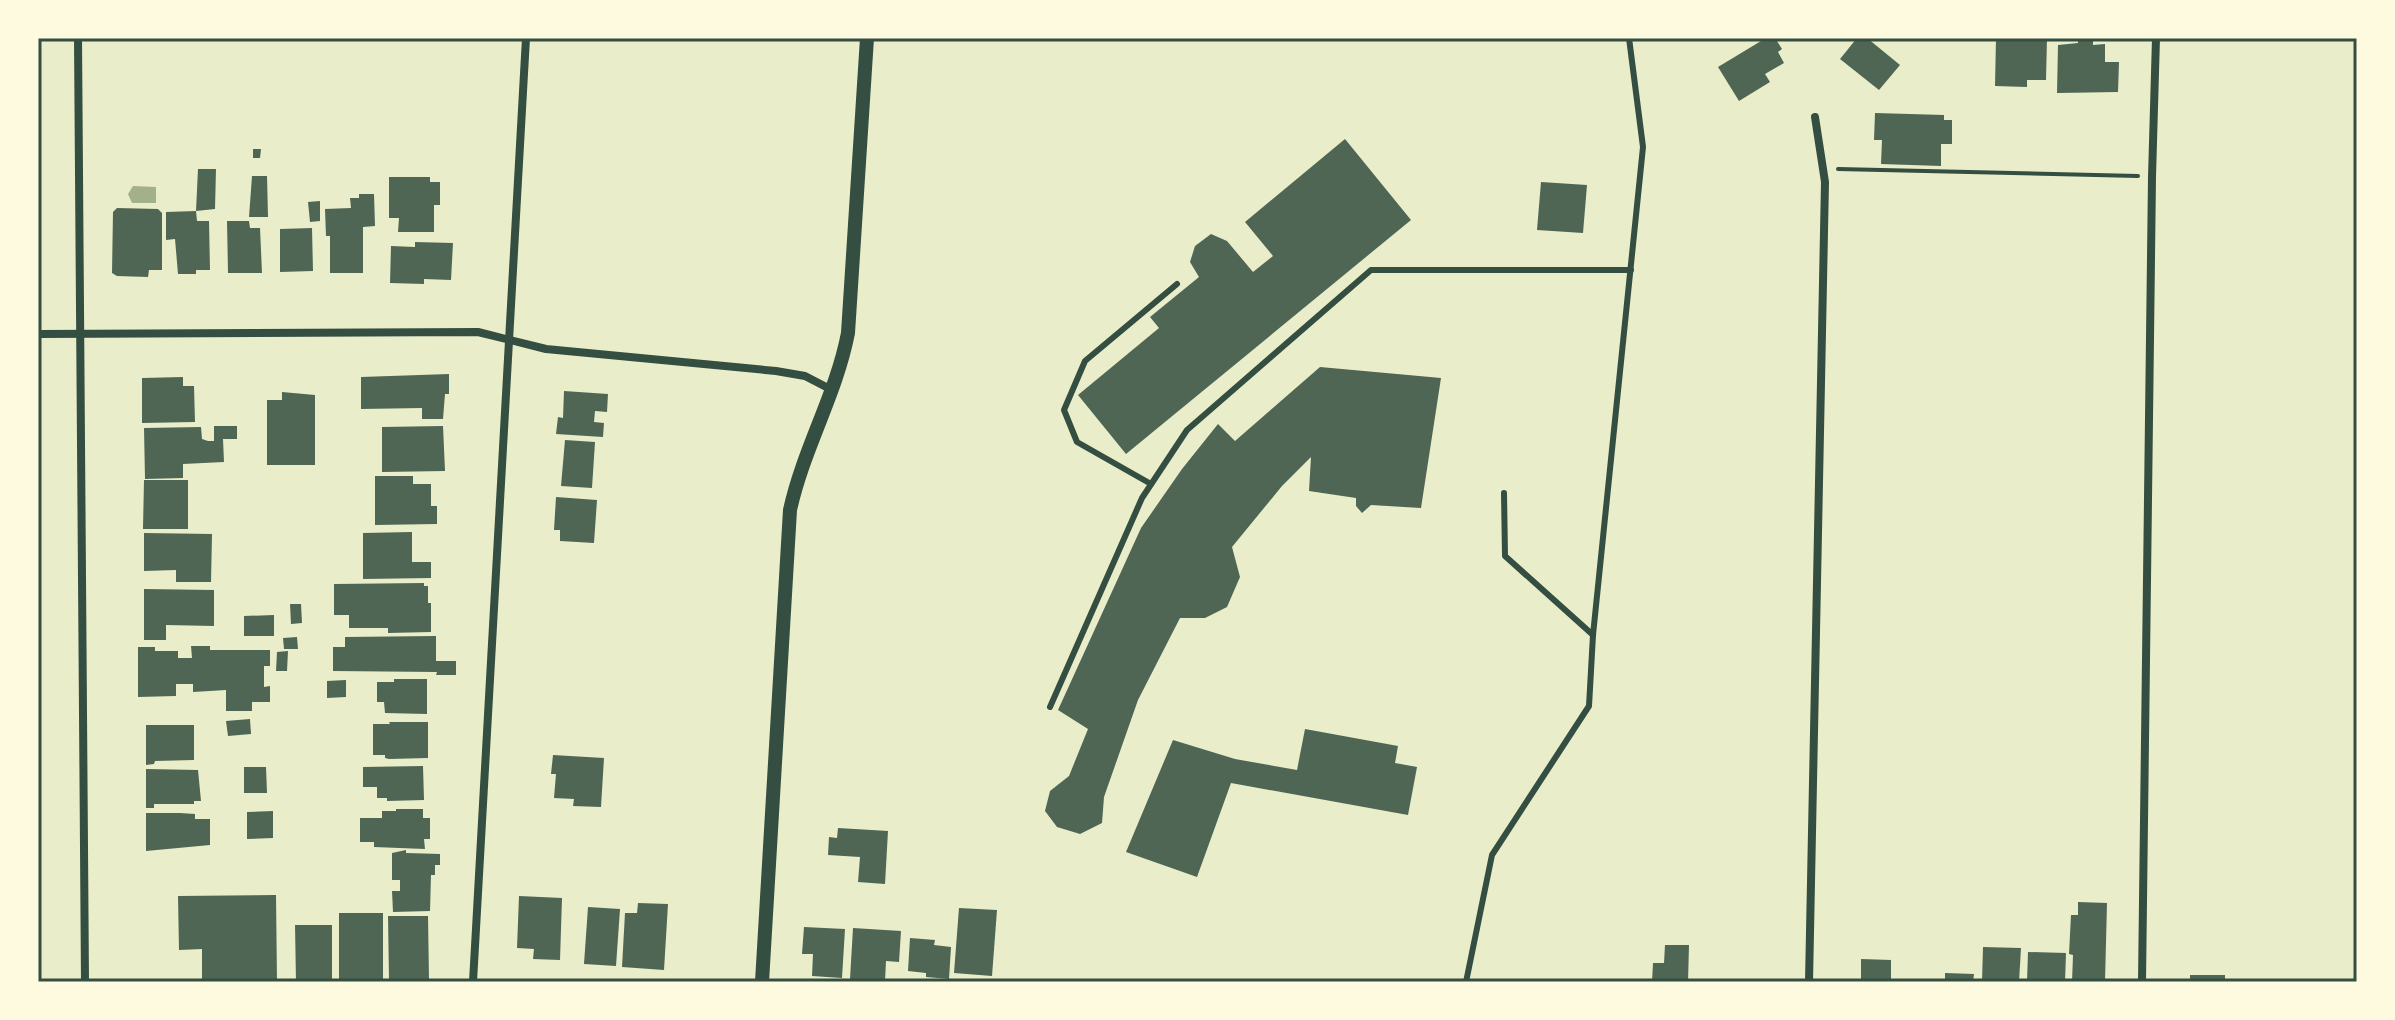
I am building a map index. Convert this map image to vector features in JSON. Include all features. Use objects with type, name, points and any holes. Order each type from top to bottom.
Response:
[{"type":"street","points":[[78,38],[85,982]]},
{"type":"street","points":[[473,982],[526,38]]},
{"type":"street","points":[[762,982],[790,510],[806,451],[842,362],[848,333],[867,38]]},
{"type":"street","points":[[2142,982],[2156,38]]},
{"type":"street","points":[[1809,982],[1825,182],[1815,117]]},
{"type":"street","points":[[38,334],[478,332],[546,349],[776,371],[805,376],[832,390]]},
{"type":"lane","points":[[1466,982],[1492,855],[1589,706],[1593,635],[1643,147],[1629,38]]},
{"type":"lane","points":[[1050,707],[1142,498],[1187,430],[1371,270],[1631,270]]},
{"type":"lane","points":[[1151,484],[1077,442],[1064,410],[1085,361],[1177,284]]},
{"type":"lane","points":[[1504,493],[1505,556],[1593,635]]},
{"type":"path","points":[[1823,169],[2152,177]]},
{"type":"shaded area","points":[[133,186],[156,187],[156,203],[132,203],[128,194]]},
{"type":"shaded area","points":[[38,209],[41,209],[40,311],[38,311]]},
{"type":"building","points":[[1766,38],[1775,38],[1782,49],[1778,52],[1784,63],[1765,74],[1770,82],[1739,101],[1718,67]]},
{"type":"building","points":[[1857,38],[1867,38],[1900,65],[1879,90],[1840,59]]},
{"type":"building","points":[[1996,38],[2047,38],[2046,80],[2027,80],[2027,87],[1995,86]]},
{"type":"building","points":[[2078,38],[2093,38],[2093,45],[2105,44],[2105,62],[2119,62],[2118,92],[2057,93],[2058,45],[2078,43]]},
{"type":"building","points":[[1875,113],[1944,115],[1944,120],[1952,120],[1952,144],[1941,144],[1941,166],[1881,164],[1882,140],[1874,140]]},
{"type":"building","points":[[1345,139],[1411,220],[1126,454],[1078,395],[1159,328],[1150,317],[1199,277],[1190,262],[1195,246],[1211,234],[1227,241],[1253,272],[1273,256],[1245,222]]},
{"type":"building","points":[[253,149],[261,149],[260,158],[253,158]]},
{"type":"building","points":[[198,169],[216,169],[215,209],[196,211]]},
{"type":"building","points":[[252,176],[267,176],[268,217],[249,217]]},
{"type":"building","points":[[389,177],[430,177],[430,182],[440,182],[440,205],[434,205],[434,232],[398,232],[399,218],[389,218]]},
{"type":"building","points":[[1541,182],[1587,185],[1583,233],[1537,230]]},
{"type":"building","points":[[359,194],[374,194],[375,226],[363,227],[363,273],[330,273],[330,236],[326,236],[325,209],[351,208],[350,198],[359,198]]},
{"type":"building","points":[[320,201],[320,221],[310,222],[308,202]]},
{"type":"building","points":[[117,208],[158,209],[162,213],[162,270],[149,270],[148,277],[117,276],[112,273],[113,212]]},
{"type":"building","points":[[196,211],[197,221],[209,221],[210,270],[178,274],[175,239],[166,240],[166,212]]},
{"type":"building","points":[[227,221],[249,221],[250,228],[260,228],[262,273],[228,273]]},
{"type":"building","points":[[312,228],[313,271],[280,272],[280,229]]},
{"type":"building","points":[[415,242],[453,243],[451,280],[424,279],[424,284],[390,283],[391,246],[415,247]]},
{"type":"building","points":[[1320,367],[1441,378],[1421,508],[1371,505],[1362,513],[1356,506],[1356,498],[1309,491],[1311,457],[1282,486],[1232,547],[1240,577],[1227,607],[1205,618],[1180,618],[1138,700],[1104,797],[1102,823],[1080,834],[1057,827],[1045,811],[1050,791],[1069,776],[1088,729],[1058,710],[1141,528],[1218,424],[1235,441]]},
{"type":"building","points":[[449,374],[449,394],[445,394],[443,419],[422,419],[422,408],[361,409],[361,377]]},
{"type":"building","points":[[183,377],[183,386],[194,386],[195,422],[142,423],[142,378]]},
{"type":"building","points":[[564,391],[608,394],[607,412],[595,411],[594,422],[604,423],[603,437],[556,434],[558,417],[563,418]]},
{"type":"building","points":[[282,392],[315,395],[315,465],[267,465],[267,400],[282,400]]},
{"type":"building","points":[[214,426],[237,426],[237,439],[223,439],[224,462],[183,464],[183,478],[145,479],[144,428],[201,427],[202,439],[214,441]]},
{"type":"building","points":[[443,426],[445,471],[382,472],[382,427]]},
{"type":"building","points":[[565,440],[595,442],[592,488],[561,486]]},
{"type":"building","points":[[375,476],[413,476],[413,484],[431,484],[431,506],[437,506],[437,524],[375,525]]},
{"type":"building","points":[[144,480],[188,480],[188,529],[143,529]]},
{"type":"building","points":[[556,497],[597,500],[594,543],[560,541],[560,530],[554,530]]},
{"type":"building","points":[[412,532],[412,562],[431,562],[431,578],[363,579],[363,533]]},
{"type":"building","points":[[144,533],[212,534],[211,582],[176,582],[176,570],[144,571]]},
{"type":"building","points":[[424,583],[428,586],[428,603],[431,603],[431,632],[388,633],[388,628],[349,628],[349,615],[334,615],[334,584]]},
{"type":"building","points":[[144,589],[214,590],[214,626],[166,625],[166,640],[144,640]]},
{"type":"building","points":[[290,604],[301,604],[302,623],[291,624]]},
{"type":"building","points":[[274,615],[274,636],[244,636],[244,616]]},
{"type":"building","points":[[436,636],[436,661],[456,661],[456,675],[333,671],[333,647],[345,647],[345,637]]},
{"type":"building","points":[[297,637],[298,649],[284,649],[283,638]]},
{"type":"building","points":[[191,646],[210,646],[210,650],[270,650],[270,666],[264,666],[264,687],[270,686],[270,702],[252,702],[252,711],[226,711],[226,690],[193,692],[193,684],[176,684],[176,696],[138,697],[138,647],[178,651],[178,658],[192,658]]},
{"type":"building","points":[[288,651],[287,671],[276,671],[277,652]]},
{"type":"building","points":[[394,679],[427,679],[427,714],[385,713],[384,702],[377,702],[377,682],[394,682]]},
{"type":"building","points":[[346,680],[346,697],[327,698],[327,681]]},
{"type":"building","points":[[250,719],[251,734],[228,736],[226,721]]},
{"type":"building","points":[[428,722],[428,758],[389,759],[385,755],[373,755],[373,724]]},
{"type":"building","points":[[146,725],[194,725],[194,760],[155,761],[146,765]]},
{"type":"building","points":[[1305,729],[1398,746],[1395,763],[1417,767],[1408,815],[1231,783],[1197,877],[1126,852],[1173,740],[1235,759],[1297,770]]},
{"type":"building","points":[[553,755],[604,758],[601,807],[573,806],[574,799],[554,798],[556,774],[551,774]]},
{"type":"building","points":[[423,766],[424,800],[387,801],[387,798],[377,798],[377,787],[363,787],[363,767]]},
{"type":"building","points":[[244,767],[266,767],[267,793],[244,793]]},
{"type":"building","points":[[146,769],[198,770],[201,801],[194,801],[194,804],[154,804],[154,808],[146,808]]},
{"type":"building","points":[[423,809],[423,818],[430,818],[430,839],[424,839],[425,849],[374,847],[374,842],[360,842],[360,818],[382,818],[382,811]]},
{"type":"building","points":[[273,811],[273,838],[247,839],[247,812]]},
{"type":"building","points":[[146,813],[195,814],[195,819],[210,819],[210,845],[146,851]]},
{"type":"building","points":[[838,828],[888,831],[885,884],[858,882],[860,857],[828,855],[829,837],[837,838]]},
{"type":"building","points":[[406,850],[406,853],[440,854],[440,865],[435,865],[435,875],[431,875],[430,911],[393,912],[392,891],[400,891],[400,880],[392,880],[392,853]]},
{"type":"building","points":[[276,895],[277,982],[202,982],[202,949],[179,950],[178,896]]},
{"type":"building","points":[[519,896],[562,898],[560,960],[533,959],[534,949],[517,948]]},
{"type":"building","points":[[2078,902],[2107,903],[2105,982],[2072,982],[2073,955],[2069,954],[2071,915],[2078,915]]},
{"type":"building","points":[[638,903],[668,904],[664,970],[622,967],[625,913],[637,913]]},
{"type":"building","points":[[588,907],[620,909],[616,966],[584,964]]},
{"type":"building","points":[[959,908],[997,910],[992,976],[954,973]]},
{"type":"building","points":[[339,913],[383,913],[383,982],[339,982]]},
{"type":"building","points":[[388,916],[428,916],[429,979],[389,979]]},
{"type":"building","points":[[38,919],[41,919],[41,982],[38,982]]},
{"type":"building","points":[[295,925],[332,925],[332,982],[296,982]]},
{"type":"building","points":[[804,927],[845,929],[842,978],[812,976],[813,954],[802,954]]},
{"type":"building","points":[[853,928],[901,931],[899,962],[886,961],[885,981],[850,979]]},
{"type":"building","points":[[910,938],[935,940],[934,945],[951,947],[949,979],[926,977],[926,973],[908,971]]},
{"type":"building","points":[[1665,945],[1689,945],[1688,982],[1652,982],[1653,963],[1664,963]]},
{"type":"building","points":[[1983,947],[2021,948],[2019,982],[1982,982]]},
{"type":"building","points":[[2028,952],[2066,953],[2065,982],[2027,982]]},
{"type":"building","points":[[1861,959],[1891,960],[1891,982],[1861,982]]},
{"type":"building","points":[[1945,973],[1974,974],[1973,982],[1945,982]]},
{"type":"building","points":[[2190,975],[2225,975],[2225,982],[2190,982]]}]
